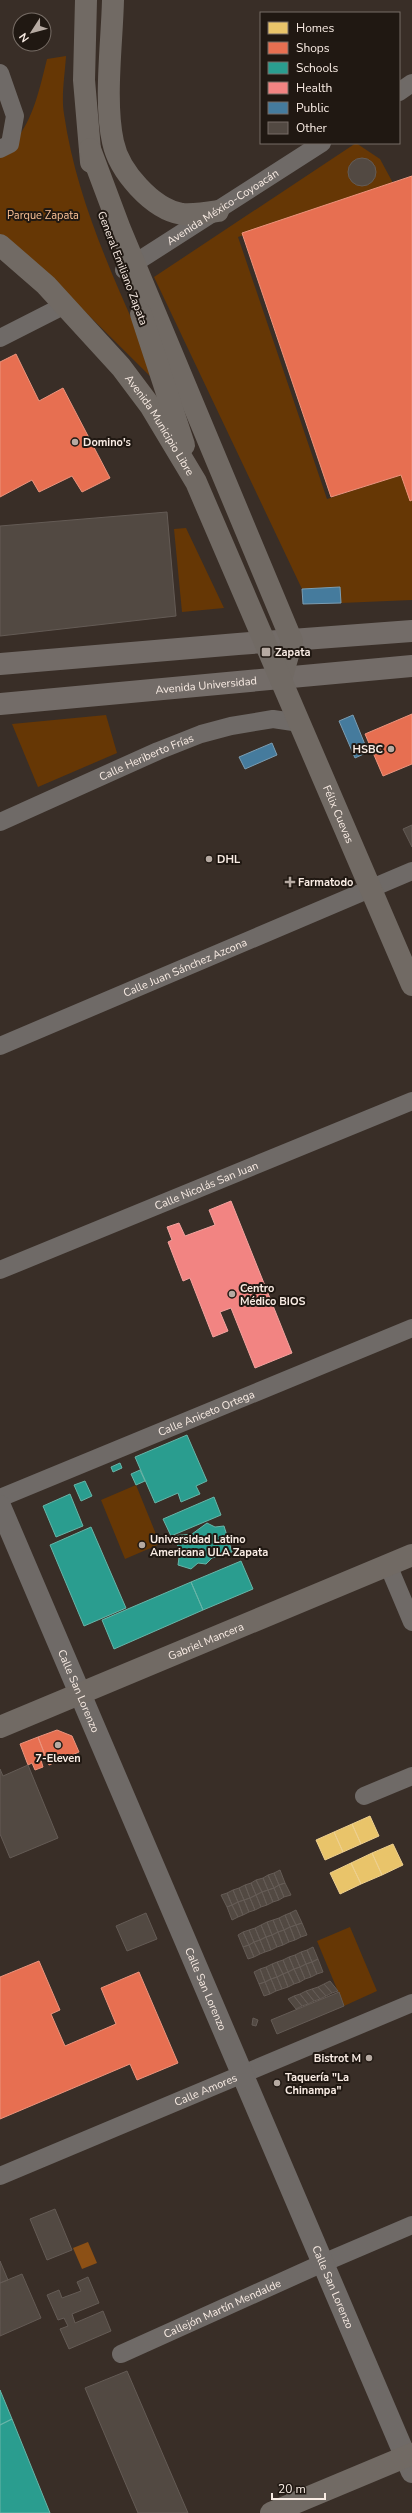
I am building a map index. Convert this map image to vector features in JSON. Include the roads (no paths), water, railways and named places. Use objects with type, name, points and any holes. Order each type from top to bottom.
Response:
[{"type":"main road","points":[[86,0],[84,80],[90,149],[110,205],[129,267],[292,641],[281,680]]},
{"type":"main road","points":[[113,0],[110,99],[113,144],[130,176],[140,188],[158,204],[181,214],[218,211]]},
{"type":"main road","name":"Avenida Municipio Libre","points":[[0,245],[29,269],[65,305],[137,387],[151,407],[196,482],[265,642]]},
{"type":"main road","name":"General Emiliano Zapata","points":[[129,267],[196,482]]},
{"type":"main road","points":[[0,664],[412,631]]},
{"type":"main road","name":"Félix Cuevas","points":[[265,642],[412,985]]},
{"type":"main road","name":"Avenida Universidad","points":[[0,704],[273,678],[281,680],[310,675],[412,666]]},
{"type":"main road","name":"Gabriel Mancera","points":[[0,1727],[412,1555]]},
{"type":"main road","points":[[271,2513],[410,2461]]},
{"type":"street","points":[[0,72],[15,116],[10,144],[0,149]]},
{"type":"street","points":[[400,91],[412,83]]},
{"type":"street","name":"Avenida México-Coyoacán","points":[[129,267],[320,144]]},
{"type":"street","points":[[0,338],[65,305]]},
{"type":"street","name":"Calle Heriberto Frías","points":[[0,822],[158,751],[201,734],[231,726],[273,719],[300,723]]},
{"type":"street","name":"Calle Juan Sánchez Azcona","points":[[0,1046],[412,871]]},
{"type":"street","name":"Calle Nicolás San Juan","points":[[0,1270],[412,1101]]},
{"type":"street","name":"Calle Aniceto Ortega","points":[[0,1498],[412,1328]]},
{"type":"street","name":"Calle San Lorenzo","points":[[0,1506],[323,2263],[410,2461]]},
{"type":"street","points":[[388,1565],[412,1622]]},
{"type":"street","points":[[364,1796],[412,1776]]},
{"type":"street","name":"Calle Amores","points":[[0,2176],[412,2003]]},
{"type":"street","name":"Callejón Martín Mendalde","points":[[121,2354],[323,2263],[412,2226]]},
{"type":"place","name":"Domino's","points":[[75,442]]},
{"type":"place","name":"Zapata","points":[[266,652]]},
{"type":"place","name":"HSBC","points":[[391,749]]},
{"type":"place","name":"DHL","points":[[209,859]]},
{"type":"place","name":"Farmatodo","points":[[290,882]]},
{"type":"place","name":"Centro Médico BIOS","points":[[232,1294]]},
{"type":"place","name":"Universidad Latino Americana ULA Zapata","points":[[142,1545]]},
{"type":"place","name":"7-Eleven","points":[[58,1745]]},
{"type":"place","name":"Bistrot M","points":[[369,2058]]},
{"type":"place","name":"Taquería \"La Chinampa\"","points":[[277,2083]]},
{"type":"park label","name":"Parque Zapata","points":[[43,215]]}]
